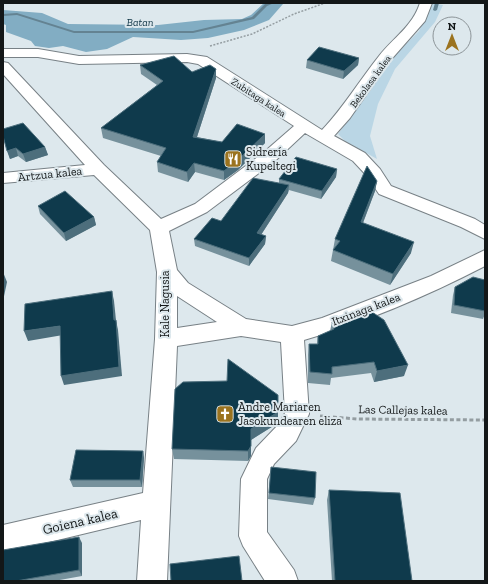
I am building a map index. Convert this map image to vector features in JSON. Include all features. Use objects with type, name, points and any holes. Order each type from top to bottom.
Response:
[{"type":"street","name":"Bekolasa kalea","points":[[323,138],[345,115],[384,59],[422,18],[426,3]]},
{"type":"street","name":"Zubitaga kalea","points":[[3,53],[38,53],[80,60],[196,58],[208,64],[323,138],[359,157],[374,173],[385,190],[468,223],[485,233]]},
{"type":"street","points":[[3,66],[98,169],[159,228],[200,208],[269,157],[304,126]]},
{"type":"street","name":"Artzua kalea","points":[[3,178],[98,169]]},
{"type":"street","name":"Kale Nagusia","points":[[152,581],[166,339],[167,272],[159,228]]},
{"type":"street","name":"Itxinaga kalea","points":[[166,339],[241,327],[292,335],[327,325],[438,281],[485,257]]},
{"type":"street","name":"Itxinaga kalea","points":[[167,272],[181,288],[241,327]]},
{"type":"street","points":[[283,581],[253,536],[254,479],[265,456],[287,434],[297,414],[292,335]]},
{"type":"street","name":"Goiena kalea","points":[[3,539],[156,503]]},
{"type":"path","points":[[208,46],[252,34],[294,14],[325,3]]},
{"type":"path","name":"Las Callejas kalea","points":[[297,414],[357,419],[485,420]]},
{"type":"shaded area","points":[[264,3],[299,3],[283,4],[269,20],[244,30],[208,38],[181,40],[133,37],[107,49],[86,52],[63,46],[49,48],[35,46],[31,41],[6,32],[6,25],[3,24],[3,10],[42,13],[68,24],[158,25],[204,20],[242,19],[251,15]]},
{"type":"shaded area","points":[[430,3],[443,5],[438,16],[432,16],[432,26],[395,69],[378,104],[370,136],[377,159],[345,141],[338,134],[398,52],[419,31],[429,10]]},
{"type":"building","points":[[319,47],[359,58],[344,71],[307,60]]},
{"type":"building","points":[[174,56],[192,72],[210,65],[216,69],[193,137],[222,142],[237,124],[265,134],[238,160],[224,171],[194,163],[187,172],[157,162],[166,148],[101,128],[163,81],[140,65]]},
{"type":"building","points":[[23,123],[45,147],[23,154],[16,148],[7,151],[3,136],[3,129]]},
{"type":"building","points":[[296,157],[337,169],[322,191],[279,179]]},
{"type":"building","points":[[367,166],[377,181],[361,222],[414,242],[393,274],[333,250],[340,241],[335,239]]},
{"type":"building","points":[[253,178],[289,185],[257,233],[266,236],[249,258],[194,239],[212,218],[221,221]]},
{"type":"building","points":[[65,191],[94,217],[64,233],[38,206]]},
{"type":"building","points":[[473,277],[485,280],[485,311],[454,305],[455,287]]},
{"type":"building","points":[[112,291],[114,320],[116,320],[119,367],[61,376],[60,326],[24,331],[25,304]]},
{"type":"building","points":[[369,310],[384,320],[408,365],[377,371],[374,362],[332,367],[332,374],[310,372],[309,344],[318,344],[318,336],[334,329],[332,322]]},
{"type":"building","name":"Andre Mariaren Jasokundearen eliza","points":[[228,359],[278,395],[278,412],[251,429],[251,446],[248,451],[172,449],[175,389],[183,382],[227,381]]},
{"type":"building","points":[[76,450],[143,451],[140,480],[70,480]]},
{"type":"building","points":[[271,467],[316,472],[315,498],[269,493]]},
{"type":"building","points":[[329,490],[400,493],[412,581],[335,581]]},
{"type":"building","points":[[79,537],[79,570],[16,581],[3,581],[3,550]]},
{"type":"building","points":[[239,556],[242,581],[171,581],[170,564]]},
{"type":"waterway","name":"Batan","points":[[3,15],[17,14],[74,32],[193,32],[253,18],[266,5],[272,3]]},
{"type":"waterway","points":[[435,10],[437,3]]},
{"type":"place","name":"Sidrería Kupeltegi","points":[[233,159]]},
{"type":"place","name":"Andre Mariaren Jasokundearen eliza","points":[[225,414]]}]
